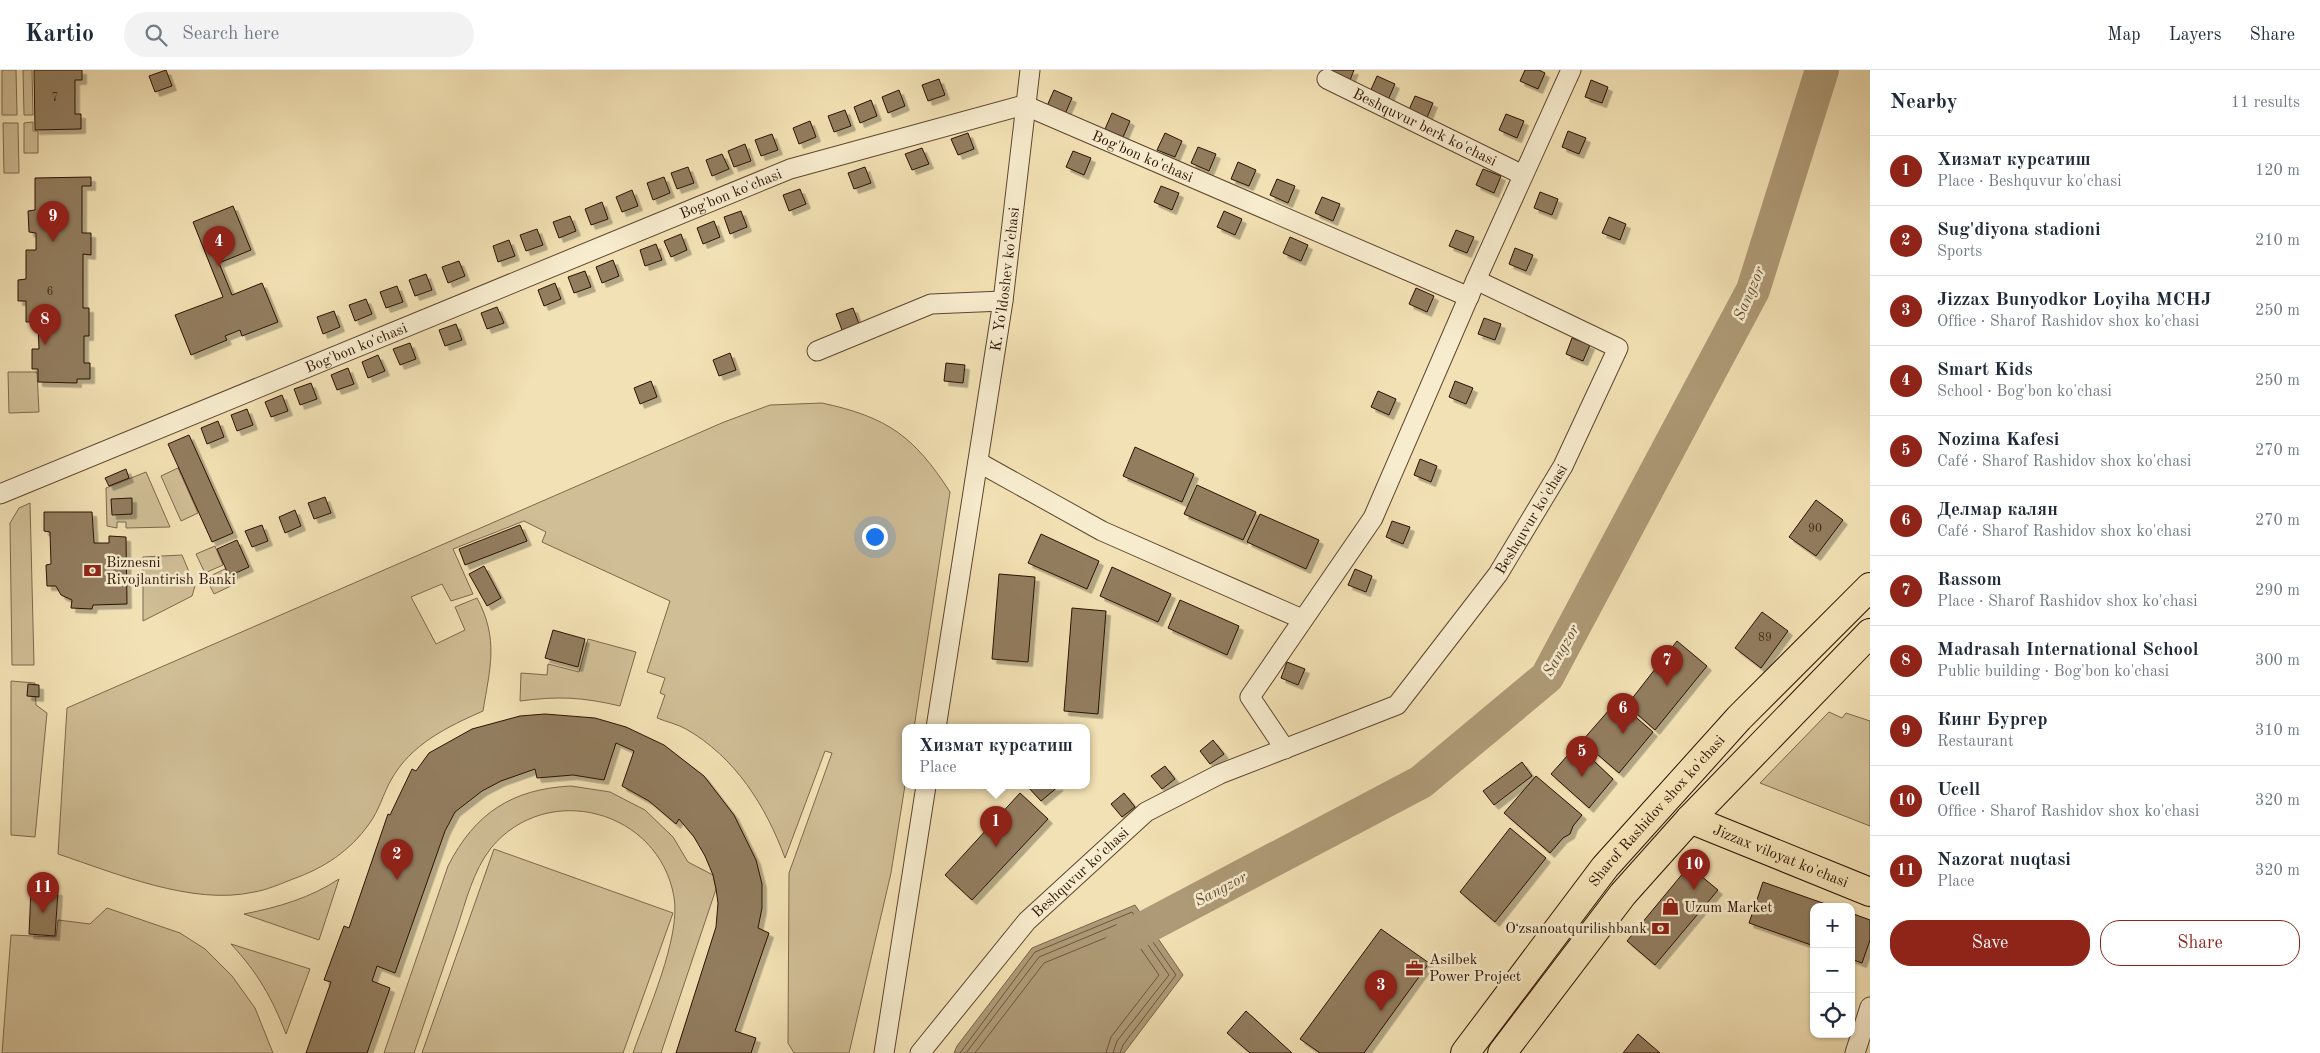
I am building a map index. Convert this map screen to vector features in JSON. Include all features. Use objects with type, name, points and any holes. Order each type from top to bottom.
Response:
[{"type":"main road","name":"Sharof Rashidov shox ko'chasi","points":[[1465,1053],[1604,867],[1739,718],[1870,587]]},
{"type":"main road","name":"Sharof Rashidov shox ko'chasi","points":[[1502,1053],[1622,894],[1690,818],[1870,633]]},
{"type":"main road","name":"Jizzax viloyat ko'chasi","points":[[1690,818],[1870,892]]},
{"type":"main road","points":[[1534,959],[1542,956],[1556,959],[1561,964],[1559,978]]},
{"type":"street","name":"K. Yo'ldoshev ko'chasi","points":[[937,724],[1003,301],[1024,106],[1030,70]]},
{"type":"street","points":[[1285,749],[1250,696],[1373,518],[1571,70]]},
{"type":"street","name":"Beshquvur berk ko'chasi","points":[[1327,79],[1523,175]]},
{"type":"street","name":"Bog'bon ko'chasi","points":[[0,494],[790,169],[1024,106],[1473,289]]},
{"type":"street","name":"Beshquvur ko'chasi","points":[[920,1053],[1027,921],[1146,812],[1220,774],[1397,705],[1498,574],[1563,466],[1618,348],[1473,289]]},
{"type":"street","points":[[817,351],[931,304],[1003,301]]},
{"type":"street","points":[[978,462],[1102,531],[1302,619]]},
{"type":"street","points":[[884,1053],[926,789]]},
{"type":"street","points":[[1855,1053],[1870,1007]]},
{"type":"shaded area","points":[[2,70],[16,70],[17,115],[2,115]]},
{"type":"shaded area","points":[[23,70],[32,70],[33,115],[24,115]]},
{"type":"shaded area","points":[[33,122],[33,131],[38,131],[38,153],[24,153],[24,123]]},
{"type":"shaded area","points":[[3,123],[18,123],[19,173],[4,173]]},
{"type":"shaded area","points":[[8,372],[37,372],[39,412],[9,413]]},
{"type":"shaded area","points":[[822,403],[864,415],[882,423],[911,443],[924,456],[950,492],[915,724],[902,724],[902,789],[904,789],[891,873],[849,1053],[794,1053],[788,1043],[789,873],[832,753],[825,751],[785,858],[758,802],[734,768],[704,740],[683,727],[657,718],[665,695],[660,693],[665,678],[647,672],[670,601],[542,542],[546,532],[524,521],[453,549],[473,594],[451,601],[442,584],[411,597],[436,644],[465,630],[455,607],[477,598],[488,627],[491,654],[483,711],[443,730],[409,756],[391,780],[376,814],[362,834],[336,857],[315,870],[274,887],[230,895],[206,895],[154,885],[58,854],[67,708],[724,422],[770,405]]},
{"type":"shaded area","points":[[178,468],[198,513],[181,521],[161,476]]},
{"type":"shaded area","points":[[146,472],[170,527],[126,528],[126,522],[117,522],[117,528],[107,526],[106,488]]},
{"type":"shaded area","points":[[30,503],[34,665],[12,665],[10,523],[19,508]]},
{"type":"shaded area","points":[[215,546],[223,565],[205,573],[196,554]]},
{"type":"shaded area","points":[[182,555],[195,586],[192,596],[143,621],[143,557]]},
{"type":"shaded area","points":[[225,569],[233,585],[214,594],[206,578]]},
{"type":"shaded area","points":[[588,639],[636,652],[620,706],[570,698],[520,701],[521,673],[547,675],[548,664],[579,672]]},
{"type":"shaded area","points":[[11,681],[35,683],[36,705],[47,713],[35,837],[11,835]]},
{"type":"shaded area","points":[[1829,712],[1842,718],[1846,713],[1870,721],[1870,826],[1760,783]]},
{"type":"shaded area","points":[[571,786],[610,792],[645,810],[673,837],[688,862],[713,875],[716,889],[661,1053],[633,1053],[668,954],[673,933],[674,897],[664,867],[647,843],[624,825],[598,814],[570,811],[541,815],[514,827],[491,848],[479,866],[471,886],[414,1053],[384,1053],[448,866],[459,847],[483,818],[498,807],[531,792]]},
{"type":"shaded area","points":[[494,849],[673,913],[623,1053],[422,1053]]},
{"type":"shaded area","points":[[339,879],[319,940],[244,914],[294,901],[317,892]]},
{"type":"shaded area","points":[[107,908],[180,933],[205,949],[232,976],[255,1008],[273,1053],[2,1053],[11,935],[56,937],[58,920],[90,924]]},
{"type":"shaded area","points":[[231,944],[310,969],[286,1034],[263,986],[249,965]]},
{"type":"water","points":[[1135,905],[1183,975],[1124,1053],[954,1053],[957,1046],[1032,948]]},
{"type":"building","points":[[34,70],[82,70],[82,80],[75,80],[75,114],[81,114],[81,129],[35,130]]},
{"type":"building","points":[[166,70],[172,86],[155,92],[149,76]]},
{"type":"building","points":[[1333,70],[1354,70],[1350,80],[1332,72]]},
{"type":"building","points":[[1525,70],[1539,70],[1545,73],[1538,89],[1520,81]]},
{"type":"building","points":[[1377,76],[1395,84],[1388,100],[1370,92]]},
{"type":"building","points":[[939,79],[945,95],[928,101],[922,85]]},
{"type":"building","points":[[1591,80],[1608,87],[1602,103],[1585,97]]},
{"type":"building","points":[[899,90],[905,106],[888,113],[882,97]]},
{"type":"building","points":[[1054,90],[1072,98],[1065,114],[1047,106]]},
{"type":"building","points":[[1415,96],[1433,103],[1426,120],[1408,112]]},
{"type":"building","points":[[871,100],[877,116],[860,123],[854,107]]},
{"type":"building","points":[[845,110],[851,126],[834,132],[828,116]]},
{"type":"building","points":[[1112,113],[1130,121],[1123,137],[1105,129]]},
{"type":"building","points":[[1506,114],[1524,121],[1517,138],[1499,130]]},
{"type":"building","points":[[810,121],[816,137],[799,144],[793,128]]},
{"type":"building","points":[[1568,131],[1586,138],[1579,154],[1562,147]]},
{"type":"building","points":[[968,133],[974,149],[958,155],[951,139]]},
{"type":"building","points":[[1165,133],[1182,141],[1175,157],[1157,150]]},
{"type":"building","points":[[772,134],[778,150],[761,156],[755,140]]},
{"type":"building","points":[[745,144],[751,161],[734,167],[728,151]]},
{"type":"building","points":[[1198,147],[1216,154],[1209,171],[1191,163]]},
{"type":"building","points":[[922,148],[929,164],[912,170],[905,154]]},
{"type":"building","points":[[1073,151],[1091,158],[1084,175],[1066,167]]},
{"type":"building","points":[[722,154],[729,169],[712,176],[706,160]]},
{"type":"building","points":[[1238,162],[1256,170],[1249,186],[1231,179]]},
{"type":"building","points":[[688,167],[694,183],[677,189],[671,173]]},
{"type":"building","points":[[865,167],[871,183],[854,189],[848,173]]},
{"type":"building","points":[[1483,169],[1501,176],[1494,193],[1476,185]]},
{"type":"building","points":[[91,177],[91,186],[82,186],[82,233],[91,233],[91,255],[83,254],[83,308],[89,308],[89,336],[84,336],[84,363],[90,363],[90,379],[77,379],[77,383],[38,382],[38,369],[32,369],[32,349],[39,349],[38,322],[26,322],[26,301],[18,301],[18,280],[26,279],[26,250],[36,250],[36,233],[29,232],[28,211],[35,210],[35,178]]},
{"type":"building","points":[[664,177],[670,193],[653,200],[647,183]]},
{"type":"building","points":[[1277,179],[1295,186],[1288,203],[1270,195]]},
{"type":"building","points":[[1161,186],[1179,193],[1172,210],[1154,202]]},
{"type":"building","points":[[800,189],[806,204],[789,211],[783,195]]},
{"type":"building","points":[[632,190],[638,206],[622,212],[616,197]]},
{"type":"building","points":[[1540,192],[1558,199],[1552,215],[1534,208]]},
{"type":"building","points":[[1322,197],[1340,204],[1333,221],[1315,213]]},
{"type":"building","points":[[602,202],[608,219],[591,225],[585,209]]},
{"type":"building","points":[[233,206],[251,250],[219,263],[232,295],[262,283],[278,322],[242,336],[240,330],[225,336],[227,340],[191,355],[175,315],[223,297],[193,222]]},
{"type":"building","points":[[741,211],[747,227],[730,234],[724,217]]},
{"type":"building","points":[[1224,211],[1242,219],[1235,235],[1217,227]]},
{"type":"building","points":[[570,216],[576,231],[559,238],[553,222]]},
{"type":"building","points":[[1609,217],[1626,224],[1620,240],[1602,233]]},
{"type":"building","points":[[714,221],[720,237],[703,244],[697,228]]},
{"type":"building","points":[[537,229],[543,245],[526,251],[520,235]]},
{"type":"building","points":[[1456,230],[1474,237],[1467,253],[1449,246]]},
{"type":"building","points":[[681,234],[687,250],[671,257],[664,241]]},
{"type":"building","points":[[1290,237],[1308,245],[1301,261],[1283,253]]},
{"type":"building","points":[[509,240],[515,256],[498,262],[493,246]]},
{"type":"building","points":[[656,244],[662,260],[645,266],[640,250]]},
{"type":"building","points":[[1515,248],[1533,255],[1526,271],[1509,264]]},
{"type":"building","points":[[613,260],[619,276],[602,283],[596,267]]},
{"type":"building","points":[[459,261],[465,276],[448,283],[442,267]]},
{"type":"building","points":[[585,271],[591,287],[574,293],[568,277]]},
{"type":"building","points":[[426,274],[432,290],[415,296],[409,280]]},
{"type":"building","points":[[555,283],[561,299],[544,306],[538,290]]},
{"type":"building","points":[[397,286],[403,302],[386,308],[380,292]]},
{"type":"building","points":[[1416,288],[1434,296],[1427,312],[1409,304]]},
{"type":"building","points":[[366,299],[372,314],[355,321],[349,305]]},
{"type":"building","points":[[497,307],[504,323],[487,329],[481,313]]},
{"type":"building","points":[[853,308],[859,324],[842,330],[836,314]]},
{"type":"building","points":[[334,311],[340,327],[323,334],[317,317]]},
{"type":"building","points":[[1484,318],[1501,324],[1495,340],[1478,334]]},
{"type":"building","points":[[456,324],[462,340],[445,346],[439,330]]},
{"type":"building","points":[[1572,338],[1590,345],[1583,361],[1566,354]]},
{"type":"building","points":[[410,343],[416,359],[400,365],[393,349]]},
{"type":"building","points":[[730,353],[736,370],[719,376],[713,360]]},
{"type":"building","points":[[378,355],[385,371],[368,378],[362,362]]},
{"type":"building","points":[[946,363],[965,365],[963,383],[944,381]]},
{"type":"building","points":[[348,368],[354,384],[337,390],[331,375]]},
{"type":"building","points":[[651,381],[657,397],[640,404],[634,388]]},
{"type":"building","points":[[1455,381],[1473,388],[1466,404],[1449,397]]},
{"type":"building","points":[[311,383],[317,399],[300,405],[294,389]]},
{"type":"building","points":[[1378,391],[1396,399],[1389,415],[1371,407]]},
{"type":"building","points":[[282,395],[288,411],[271,417],[265,402]]},
{"type":"building","points":[[247,409],[253,425],[237,431],[231,415]]},
{"type":"building","points":[[218,421],[224,437],[207,444],[201,428]]},
{"type":"building","points":[[189,435],[233,533],[212,542],[168,444]]},
{"type":"building","points":[[1135,447],[1194,474],[1182,502],[1123,476]]},
{"type":"building","points":[[1420,459],[1437,466],[1431,482],[1414,475]]},
{"type":"building","points":[[126,469],[129,478],[109,486],[105,478]]},
{"type":"building","points":[[1197,485],[1256,512],[1243,540],[1184,514]]},
{"type":"building","points":[[325,497],[331,513],[314,519],[308,503]]},
{"type":"building","points":[[132,498],[132,514],[112,515],[111,499]]},
{"type":"building","points":[[1816,500],[1843,520],[1816,556],[1789,537]]},
{"type":"building","points":[[295,510],[301,526],[285,533],[279,517]]},
{"type":"building","points":[[44,512],[92,512],[94,543],[109,543],[109,536],[126,537],[127,604],[93,605],[92,609],[71,608],[72,600],[61,595],[56,586],[47,586],[46,565],[51,564],[50,532],[44,531]]},
{"type":"building","points":[[1260,514],[1319,540],[1306,569],[1247,542]]},
{"type":"building","points":[[1392,521],[1410,527],[1403,544],[1386,537]]},
{"type":"building","points":[[262,525],[268,541],[252,547],[245,531]]},
{"type":"building","points":[[520,525],[527,541],[465,565],[459,549]]},
{"type":"building","points":[[1041,534],[1099,561],[1087,589],[1028,563]]},
{"type":"building","points":[[237,540],[249,567],[229,576],[217,549]]},
{"type":"building","points":[[484,566],[501,598],[487,606],[469,574]]},
{"type":"building","points":[[1112,567],[1171,594],[1158,622],[1100,596]]},
{"type":"building","points":[[1355,569],[1372,576],[1366,592],[1348,585]]},
{"type":"building","points":[[999,574],[1035,577],[1028,662],[992,659]]},
{"type":"building","points":[[1180,600],[1239,626],[1227,655],[1168,628]]},
{"type":"building","points":[[1072,608],[1106,611],[1098,714],[1064,711]]},
{"type":"building","points":[[1762,612],[1788,631],[1761,668],[1735,648]]},
{"type":"building","points":[[553,630],[585,639],[578,667],[545,658]]},
{"type":"building","points":[[1677,641],[1707,666],[1655,730],[1627,705]]},
{"type":"building","points":[[1287,662],[1305,669],[1298,685],[1281,678]]},
{"type":"building","points":[[28,684],[39,685],[39,697],[27,696]]},
{"type":"building","points":[[1617,701],[1653,732],[1619,773],[1582,741]]},
{"type":"building","points":[[545,714],[595,718],[626,727],[664,745],[704,776],[734,815],[756,860],[762,884],[762,908],[758,928],[769,933],[735,1031],[756,1038],[751,1053],[676,1053],[716,927],[718,903],[716,889],[713,875],[705,856],[694,837],[679,819],[676,824],[649,801],[622,786],[634,751],[616,743],[604,780],[573,775],[537,778],[535,769],[501,781],[482,791],[455,812],[445,831],[395,973],[377,966],[372,981],[390,988],[367,1053],[306,1053],[331,982],[324,980],[344,926],[349,928],[388,814],[390,815],[412,769],[416,771],[429,753],[472,729],[520,716]]},
{"type":"building","points":[[1213,740],[1224,754],[1210,764],[1200,751]]},
{"type":"building","points":[[1577,745],[1613,779],[1589,808],[1551,774]]},
{"type":"building","points":[[1522,762],[1532,776],[1494,805],[1483,791]]},
{"type":"building","points":[[1165,766],[1175,779],[1162,789],[1151,776]]},
{"type":"building","points":[[1536,776],[1582,815],[1573,826],[1570,834],[1563,838],[1550,853],[1504,813]]},
{"type":"building","points":[[1030,789],[1055,789],[1041,801]]},
{"type":"building","points":[[1020,793],[1048,819],[972,900],[945,875]]},
{"type":"building","points":[[1124,793],[1135,807],[1122,817],[1111,804]]},
{"type":"building","points":[[1510,828],[1546,858],[1495,922],[1460,892]]},
{"type":"building","points":[[1689,866],[1718,890],[1655,965],[1627,941]]},
{"type":"building","points":[[1763,882],[1823,903],[1810,903],[1810,945],[1749,923]]},
{"type":"building","points":[[31,889],[58,891],[55,936],[29,934]]},
{"type":"building","points":[[1855,914],[1870,920],[1870,940],[1862,963],[1855,960]]},
{"type":"building","points":[[1381,929],[1429,963],[1364,1053],[1320,1053],[1300,1039]]},
{"type":"building","points":[[1246,1011],[1292,1053],[1250,1053],[1227,1033]]},
{"type":"building","points":[[1638,1034],[1660,1053],[1623,1053]]},
{"type":"waterway","name":"Sangzor","points":[[1114,955],[1129,936],[1421,782],[1547,677],[1753,290],[1822,70]]},
{"type":"place","name":"Кинг Бургер","points":[[53,242]]},
{"type":"place","name":"Smart Kids","points":[[219,267]]},
{"type":"place","name":"Madrasah International School","points":[[45,345]]},
{"type":"place","name":"Biznesni Rivojlantirish Banki","points":[[92,571]]},
{"type":"place","name":"Rassom","points":[[1667,686]]},
{"type":"place","name":"Делмар калян","points":[[1623,734]]},
{"type":"place","name":"Nozima Kafesi","points":[[1582,777]]},
{"type":"place","name":"Хизмат курсатиш","points":[[996,847]]},
{"type":"place","name":"Sug'diyona stadioni","points":[[397,880]]},
{"type":"place","name":"Ucell","points":[[1694,890]]},
{"type":"place","name":"Uzum Market","points":[[1670,907]]},
{"type":"place","name":"Nazorat nuqtasi","points":[[43,913]]},
{"type":"place","name":"Oʻzsanoatqurilishbank","points":[[1661,928]]},
{"type":"place","name":"Asilbek Power Project","points":[[1415,968]]},
{"type":"place","name":"Jizzax Bunyodkor Loyiha MCHJ","points":[[1381,1011]]}]
